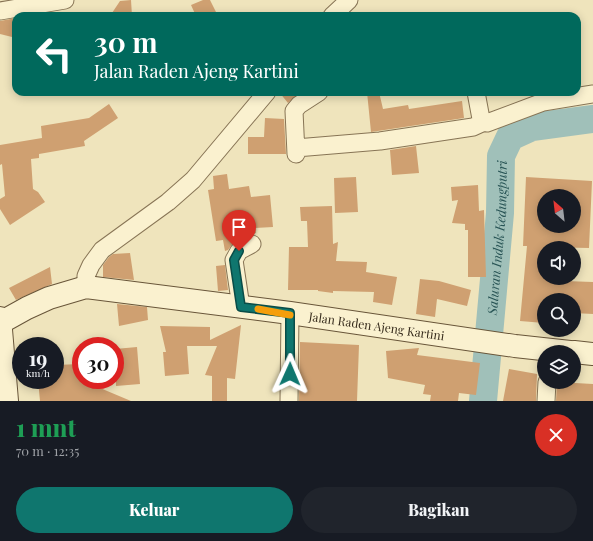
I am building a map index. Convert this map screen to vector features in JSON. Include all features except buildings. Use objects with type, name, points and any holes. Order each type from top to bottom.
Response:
[{"type":"street","points":[[0,11],[65,0]]},
{"type":"street","points":[[336,12],[349,0]]},
{"type":"street","points":[[581,95],[593,94]]},
{"type":"street","points":[[86,287],[86,276],[91,265],[102,250],[168,202],[193,180],[264,96]]},
{"type":"street","points":[[313,96],[298,105],[294,110],[296,151],[380,141],[473,127],[484,122],[487,123],[498,121],[536,98],[564,96]]},
{"type":"street","points":[[477,96],[481,119],[484,122]]},
{"type":"street","points":[[241,307],[234,260],[239,251],[252,244]]},
{"type":"street","name":"Jalan Raden Ajeng Kartini","points":[[0,323],[49,298],[86,287],[290,313],[537,349]]},
{"type":"street","points":[[289,401],[290,313]]},
{"type":"street","points":[[0,318],[2,357],[7,401]]},
{"type":"street","points":[[581,353],[593,354]]},
{"type":"street","points":[[546,401],[547,389]]},
{"type":"waterway","name":"Saluran Induk Kedungputri","points":[[483,401],[500,213],[501,156],[510,137],[532,127],[593,119]]},
{"type":"slow traffic","points":[[258,309],[290,313],[290,315]]},
{"type":"route","points":[[239,251],[234,260],[241,307],[290,313],[290,374]]}]
